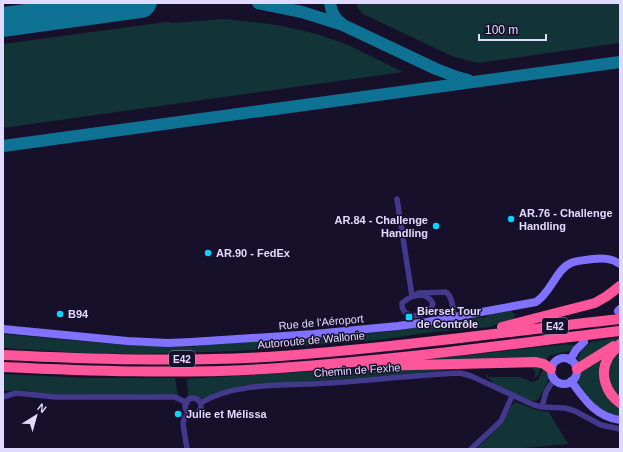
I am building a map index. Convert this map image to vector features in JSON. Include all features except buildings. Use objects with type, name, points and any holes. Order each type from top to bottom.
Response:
[{"type":"highway","points":[[490,334],[498,328],[595,303],[620,286]]},
{"type":"highway","name":"Autoroute de Wallonie","points":[[3,355],[121,360],[267,357],[360,349],[490,334],[619,313]]},
{"type":"highway","name":"E42","points":[[3,367],[79,371],[172,372],[265,369],[354,362],[620,331]]},
{"type":"highway","points":[[576,369],[612,347],[620,344]]},
{"type":"highway","points":[[620,344],[608,357],[604,374],[606,386],[609,392],[620,403]]},
{"type":"highway","points":[[354,362],[365,366],[536,362],[551,368]]},
{"type":"street","points":[[396,199],[412,296]]},
{"type":"street","name":"Rue de l'Aéroport","points":[[3,330],[127,341],[174,343],[262,338],[385,327],[454,317],[536,302],[546,294],[560,272],[571,263],[605,258],[611,259],[620,264]]},
{"type":"street","points":[[412,296],[423,295],[430,298],[433,304],[430,311],[426,313],[409,315],[404,312],[402,303],[412,296],[419,293],[446,292],[451,299],[454,317]]},
{"type":"street","points":[[570,360],[576,350],[584,342]]},
{"type":"street","points":[[562,358],[570,360],[573,362],[576,369],[575,376],[571,381],[562,383],[554,379],[551,368],[555,361],[562,358]]},
{"type":"street","name":"Chemin de Fexhe","points":[[200,403],[246,387],[329,383],[460,373],[472,376],[512,396],[542,407],[565,408],[576,411],[601,425],[620,429]]},
{"type":"street","points":[[542,407],[546,392],[554,379]]},
{"type":"street","points":[[571,381],[593,408],[608,417],[620,420]]},
{"type":"street","name":"Chemin de Fexhe","points":[[3,403],[3,396],[16,393],[56,397],[175,397],[187,403],[193,399],[200,403]]},
{"type":"street","points":[[471,449],[501,421],[512,396]]},
{"type":"street","points":[[187,403],[186,408],[189,412],[184,419],[183,424],[187,449]]},
{"type":"street","name":"Chemin de Fexhe","points":[[189,412],[194,414],[200,411],[200,403]]},
{"type":"green space","points":[[357,3],[620,3],[620,43],[478,63],[454,57],[363,14],[357,7]]},
{"type":"green space","points":[[224,19],[278,25],[317,34],[348,45],[403,72],[3,128],[3,44],[166,22],[173,23]]},
{"type":"green space","points":[[509,309],[516,315],[512,319],[490,327],[426,333],[378,340],[239,351],[136,354],[82,353],[3,348],[3,334],[125,345],[192,347],[211,344],[302,339],[386,332],[429,325],[429,327],[430,325],[449,323],[466,316],[483,318],[495,312]]},
{"type":"green space","points":[[620,337],[620,340],[579,366],[577,356],[579,357],[581,351],[591,342]]},
{"type":"green space","points":[[578,344],[570,351],[551,355],[544,361],[414,361]]},
{"type":"green space","points":[[620,348],[620,400],[608,386],[608,362]]},
{"type":"green space","points":[[607,354],[602,366],[620,405],[620,417],[600,409],[591,401],[577,384],[583,370]]},
{"type":"green space","points":[[541,367],[537,377],[533,379],[531,379],[535,377],[535,371],[531,368],[468,368],[373,377],[244,385],[202,398],[188,397],[187,379],[367,368]]},
{"type":"green space","points":[[544,367],[548,373],[548,381],[540,397],[536,401],[529,400],[491,383],[492,381],[486,377],[487,374],[488,377],[520,377],[532,382],[538,380]]},
{"type":"green space","points":[[3,374],[87,378],[175,378],[178,396],[151,394],[59,395],[21,390],[3,391]]},
{"type":"green space","points":[[515,402],[537,410],[549,412],[568,444],[513,449],[476,449],[502,424],[511,406]]},
{"type":"taxiway","points":[[116,6],[151,3]]},
{"type":"taxiway","points":[[258,3],[302,12],[343,25],[436,69],[468,80]]},
{"type":"taxiway","points":[[330,3],[334,15],[342,24]]},
{"type":"taxiway","points":[[3,146],[620,62]]},
{"type":"runway","points":[[3,22],[141,3]]},
{"type":"place","name":"AR.76 - Challenge Handling","points":[[511,219]]},
{"type":"place","name":"AR.84 - Challenge Handling","points":[[436,226]]},
{"type":"place","name":"AR.90 - FedEx","points":[[208,253]]},
{"type":"place","name":"B94","points":[[60,314]]},
{"type":"place","name":"Bierset Tour de Contrôle","points":[[409,317]]},
{"type":"place","name":"Julie et Mélissa","points":[[178,414]]}]
